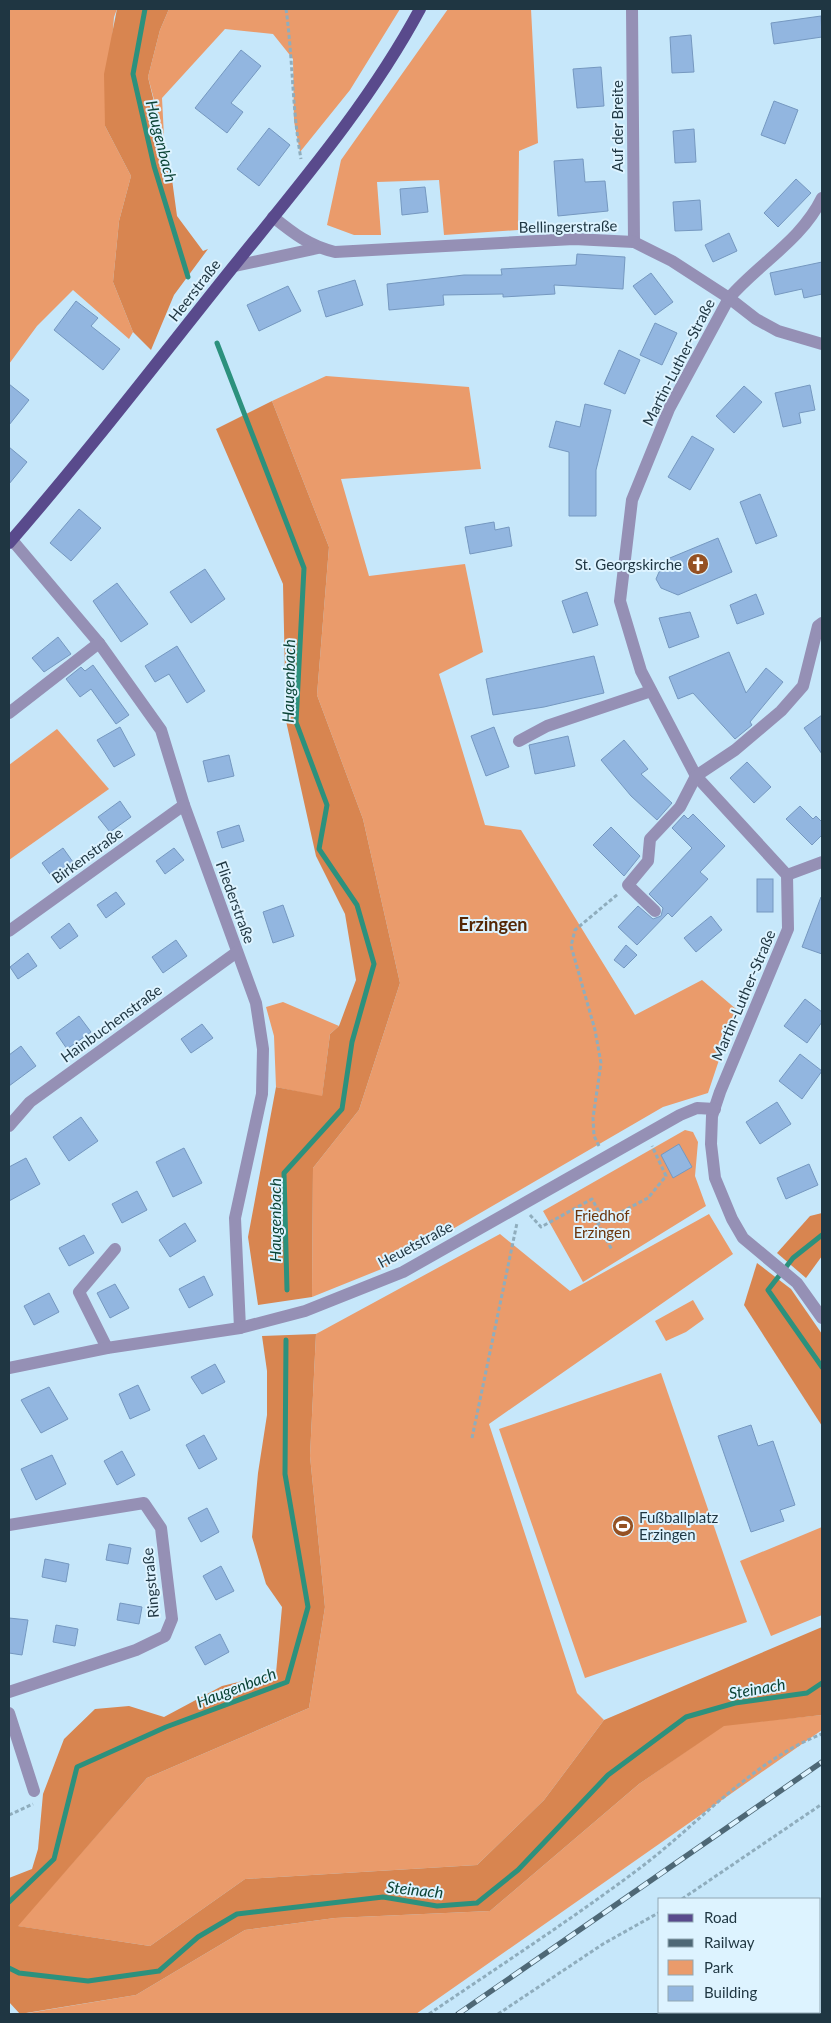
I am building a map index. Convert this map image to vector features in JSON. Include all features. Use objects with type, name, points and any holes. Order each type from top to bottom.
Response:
[{"type":"main road","name":"Heerstraße","points":[[10,541],[127,403],[341,131],[397,52],[420,9]]},
{"type":"street","name":"Auf der Breite","points":[[632,9],[634,242]]},
{"type":"street","name":"Martin-Luther-Straße","points":[[822,198],[801,232],[741,284],[729,298],[670,408],[632,500],[620,601],[641,671],[696,776],[787,874],[788,929],[715,1109],[711,1144],[715,1178],[742,1238],[797,1283],[822,1318]]},
{"type":"street","name":"Bellingerstraße","points":[[273,217],[301,240],[318,248],[335,252],[574,239],[634,242],[672,261],[729,298],[756,319],[778,331],[822,344]]},
{"type":"street","name":"Bellingerstraße","points":[[234,266],[318,248]]},
{"type":"street","name":"Fliederstraße","points":[[10,541],[99,643],[161,730],[184,805],[256,1003],[263,1049],[262,1094],[235,1218],[240,1328]]},
{"type":"street","points":[[656,911],[628,885],[648,861],[650,839],[680,807],[696,776],[736,750],[781,711],[803,686],[818,626],[822,623]]},
{"type":"street","points":[[9,713],[99,643]]},
{"type":"street","points":[[519,741],[547,726],[651,691]]},
{"type":"street","name":"Birkenstraße","points":[[9,930],[184,805]]},
{"type":"street","points":[[787,874],[822,862]]},
{"type":"street","name":"Hainbuchenstraße","points":[[9,1126],[30,1102],[237,952]]},
{"type":"street","name":"Heuetstraße","points":[[9,1368],[107,1348],[240,1328],[305,1311],[403,1272],[680,1115],[698,1108],[715,1109]]},
{"type":"street","points":[[107,1348],[79,1292],[115,1249]]},
{"type":"street","name":"Ringstraße","points":[[9,1525],[144,1503],[161,1528],[172,1619],[165,1636],[136,1650],[9,1692]]},
{"type":"street","points":[[9,1713],[34,1791]]},
{"type":"path","points":[[286,9],[293,60],[294,120],[305,176]]},
{"type":"path","points":[[604,1158],[594,1136],[593,1118],[601,1063],[595,1030],[571,946],[575,930],[628,885]]},
{"type":"path","points":[[612,1250],[598,1224],[648,1198],[666,1176],[647,1134]]},
{"type":"path","points":[[521,1205],[541,1228],[592,1199],[604,1221]]},
{"type":"path","points":[[472,1438],[521,1205]]},
{"type":"path","points":[[430,2014],[637,1871],[746,1780],[783,1754],[822,1734]]},
{"type":"path","points":[[9,1815],[33,1806],[34,1791]]},
{"type":"path","points":[[683,1898],[822,1804]]},
{"type":"path","points":[[498,2014],[602,1944],[658,1913]]},
{"type":"green space","points":[[9,9],[117,9],[114,17],[105,126],[131,176],[119,221],[113,282],[133,332],[129,339],[73,290],[37,326],[9,364]]},
{"type":"green space","points":[[169,9],[400,9],[350,90],[300,152],[294,121],[293,59],[273,34],[225,29],[162,98],[164,137],[148,77],[160,30]]},
{"type":"green space","points":[[448,9],[531,9],[538,143],[519,151],[518,230],[444,235],[439,180],[377,182],[381,235],[354,235],[327,225],[341,160]]},
{"type":"green space","points":[[326,376],[469,387],[481,469],[341,479],[369,576],[465,564],[483,652],[439,674],[485,825],[521,830],[635,1015],[702,980],[736,1009],[708,1093],[663,1107],[389,1266],[312,1297],[313,1168],[359,1110],[400,983],[363,819],[317,695],[329,547],[272,401]]},
{"type":"green space","points":[[57,729],[109,789],[9,860],[9,765]]},
{"type":"green space","points":[[283,1002],[339,1026],[330,1034],[322,1097],[276,1087],[274,1036],[266,1007]]},
{"type":"green space","name":"Friedhof Erzingen","points":[[685,1130],[693,1132],[698,1142],[695,1176],[706,1206],[583,1282],[543,1211]]},
{"type":"green space","points":[[709,1214],[733,1254],[489,1424],[577,1693],[604,1720],[544,1800],[477,1865],[245,1879],[150,1946],[17,1926],[147,1778],[309,1708],[325,1607],[310,1456],[316,1334],[500,1234],[570,1291]]},
{"type":"green space","points":[[693,1300],[704,1319],[686,1332],[666,1341],[655,1321]]},
{"type":"green space","name":"Fußballplatz Erzingen","points":[[661,1373],[747,1622],[585,1678],[499,1429]]},
{"type":"green space","points":[[822,1527],[822,1615],[771,1636],[740,1561]]},
{"type":"green space","points":[[822,1715],[822,1730],[416,2014],[22,2014],[136,1995],[245,1930],[335,1918],[490,1911],[639,1784],[724,1725]]},
{"type":"shaded area","points":[[117,9],[169,9],[160,30],[148,77],[171,172],[177,216],[203,251],[208,249],[174,295],[151,350],[133,332],[113,282],[119,221],[131,176],[105,126],[104,74]]},
{"type":"shaded area","points":[[272,401],[329,547],[317,695],[363,819],[400,983],[359,1110],[313,1168],[312,1297],[258,1305],[248,1237],[276,1087],[322,1096],[330,1034],[339,1026],[356,980],[345,914],[316,856],[286,721],[283,584],[216,429]]},
{"type":"shaded area","points":[[822,1213],[822,1256],[806,1278],[777,1253],[810,1216]]},
{"type":"shaded area","points":[[757,1263],[791,1289],[822,1334],[822,1426],[744,1305]]},
{"type":"shaded area","points":[[316,1334],[310,1456],[325,1607],[309,1708],[147,1778],[18,1926],[150,1946],[245,1879],[477,1865],[544,1800],[604,1720],[822,1627],[822,1715],[724,1726],[639,1784],[490,1911],[335,1918],[245,1930],[136,1995],[20,2014],[9,2002],[9,1878],[32,1869],[38,1849],[43,1794],[64,1739],[95,1709],[129,1706],[164,1717],[222,1686],[276,1673],[282,1607],[266,1584],[252,1537],[258,1473],[267,1415],[267,1371],[262,1336]]},
{"type":"building","points":[[821,16],[822,37],[774,44],[771,23]]},
{"type":"building","points":[[691,35],[694,72],[672,73],[670,37]]},
{"type":"building","points":[[241,50],[261,66],[231,103],[243,112],[227,133],[195,108]]},
{"type":"building","points":[[601,67],[604,106],[577,108],[573,69]]},
{"type":"building","points":[[774,101],[798,110],[785,144],[761,135]]},
{"type":"building","points":[[269,128],[290,145],[259,186],[237,169]]},
{"type":"building","points":[[694,129],[696,162],[675,163],[673,131]]},
{"type":"building","points":[[583,159],[585,182],[605,181],[608,211],[558,216],[554,161]]},
{"type":"building","points":[[796,179],[811,193],[778,227],[764,213]]},
{"type":"building","points":[[425,187],[428,212],[402,215],[400,189]]},
{"type":"building","points":[[700,200],[702,230],[675,231],[673,202]]},
{"type":"building","points":[[729,233],[737,251],[713,262],[705,245]]},
{"type":"building","points":[[577,254],[625,257],[623,289],[554,285],[555,294],[503,297],[503,294],[443,295],[444,305],[389,310],[387,284],[464,275],[502,275],[501,269],[576,265]]},
{"type":"building","points":[[822,262],[822,294],[804,298],[802,289],[775,295],[770,273]]},
{"type":"building","points":[[651,273],[673,302],[655,315],[633,286]]},
{"type":"building","points":[[355,280],[363,305],[326,317],[318,291]]},
{"type":"building","points":[[288,286],[301,311],[259,331],[247,305]]},
{"type":"building","points":[[76,301],[98,318],[91,326],[120,349],[103,370],[54,330]]},
{"type":"building","points":[[655,323],[677,333],[662,365],[640,355]]},
{"type":"building","points":[[619,350],[640,360],[625,394],[604,384]]},
{"type":"building","points":[[9,384],[29,400],[9,425]]},
{"type":"building","points":[[810,385],[815,410],[799,413],[801,423],[783,427],[775,393]]},
{"type":"building","points":[[744,386],[762,402],[734,433],[716,416]]},
{"type":"building","points":[[585,404],[611,410],[596,470],[596,516],[569,516],[569,452],[549,447],[556,421],[580,427]]},
{"type":"building","points":[[692,436],[714,449],[690,490],[668,477]]},
{"type":"building","points":[[9,447],[27,462],[9,484]]},
{"type":"building","points":[[760,494],[777,536],[756,544],[740,502]]},
{"type":"building","points":[[79,509],[101,528],[71,561],[50,543]]},
{"type":"building","points":[[494,522],[495,530],[509,527],[512,546],[470,554],[465,527]]},
{"type":"building","name":"St. Georgskirche","points":[[718,538],[732,572],[678,595],[661,588],[656,579],[659,572],[668,569],[665,560]]},
{"type":"building","points":[[205,569],[225,599],[191,623],[170,592]]},
{"type":"building","points":[[117,583],[148,624],[121,642],[93,601]]},
{"type":"building","points":[[587,592],[598,625],[573,633],[562,601]]},
{"type":"building","points":[[756,594],[764,614],[737,624],[730,605]]},
{"type":"building","points":[[690,612],[699,637],[669,648],[659,618]]},
{"type":"building","points":[[58,637],[71,654],[44,672],[32,658]]},
{"type":"building","points":[[177,646],[205,691],[187,703],[169,674],[155,682],[145,666]]},
{"type":"building","points":[[729,652],[746,693],[766,668],[783,682],[750,722],[752,725],[735,739],[693,693],[678,699],[669,677]]},
{"type":"building","points":[[594,656],[604,693],[544,707],[493,715],[486,679]]},
{"type":"building","points":[[93,665],[129,715],[116,724],[91,689],[80,697],[66,679],[81,667],[85,671]]},
{"type":"building","points":[[822,715],[822,754],[804,728]]},
{"type":"building","points":[[120,727],[135,755],[114,767],[97,740]]},
{"type":"building","points":[[494,727],[509,767],[486,776],[471,736]]},
{"type":"building","points":[[568,736],[575,766],[535,774],[529,745]]},
{"type":"building","points":[[624,740],[648,769],[641,774],[672,803],[657,820],[631,796],[601,760]]},
{"type":"building","points":[[229,755],[234,776],[208,782],[203,761]]},
{"type":"building","points":[[747,762],[771,787],[754,803],[730,778]]},
{"type":"building","points":[[120,801],[131,817],[110,832],[98,817]]},
{"type":"building","points":[[800,806],[813,819],[816,816],[822,822],[822,835],[812,845],[786,819]]},
{"type":"building","points":[[693,814],[725,846],[700,872],[708,879],[672,917],[668,913],[637,945],[618,927],[638,906],[653,919],[661,916],[663,908],[649,894],[692,848],[672,828],[684,815],[688,819]]},
{"type":"building","points":[[239,825],[244,841],[222,848],[217,832]]},
{"type":"building","points":[[611,827],[640,856],[624,876],[593,845]]},
{"type":"building","points":[[63,848],[73,862],[52,877],[42,863]]},
{"type":"building","points":[[174,848],[184,860],[165,874],[156,861]]},
{"type":"building","points":[[757,879],[773,879],[773,912],[757,912]]},
{"type":"building","points":[[116,892],[125,904],[106,918],[97,905]]},
{"type":"building","points":[[822,897],[822,954],[802,947]]},
{"type":"building","points":[[283,905],[294,936],[273,943],[263,912]]},
{"type":"building","points":[[711,916],[722,930],[696,952],[684,938]]},
{"type":"building","points":[[69,923],[78,936],[60,949],[51,937]]},
{"type":"building","points":[[176,940],[187,956],[163,973],[152,957]]},
{"type":"building","points":[[626,945],[637,955],[624,968],[614,960]]},
{"type":"building","points":[[28,953],[37,966],[18,979],[10,967]]},
{"type":"building","points":[[805,999],[822,1012],[822,1022],[807,1043],[784,1026]]},
{"type":"building","points":[[79,1016],[91,1032],[67,1049],[56,1033]]},
{"type":"building","points":[[202,1024],[213,1038],[191,1053],[181,1039]]},
{"type":"building","points":[[21,1046],[36,1066],[9,1086],[9,1055]]},
{"type":"building","points":[[800,1054],[822,1071],[802,1099],[779,1081]]},
{"type":"building","points":[[777,1102],[791,1124],[760,1144],[746,1122]]},
{"type":"building","points":[[81,1117],[98,1141],[69,1161],[53,1137]]},
{"type":"building","points":[[679,1144],[692,1167],[673,1178],[661,1155]]},
{"type":"building","points":[[184,1148],[202,1183],[173,1197],[156,1162]]},
{"type":"building","points":[[26,1158],[40,1184],[9,1201],[9,1167]]},
{"type":"building","points":[[809,1164],[818,1185],[786,1199],[777,1178]]},
{"type":"building","points":[[137,1191],[147,1210],[122,1223],[112,1204]]},
{"type":"building","points":[[185,1223],[196,1241],[170,1257],[159,1240]]},
{"type":"building","points":[[84,1235],[94,1253],[69,1266],[59,1248]]},
{"type":"building","points":[[204,1276],[213,1295],[189,1308],[179,1289]]},
{"type":"building","points":[[115,1284],[129,1308],[110,1318],[97,1293]]},
{"type":"building","points":[[49,1293],[59,1312],[34,1325],[24,1306]]},
{"type":"building","points":[[215,1364],[225,1382],[202,1394],[191,1377]]},
{"type":"building","points":[[138,1385],[150,1410],[130,1419],[119,1394]]},
{"type":"building","points":[[49,1387],[68,1419],[41,1433],[21,1400]]},
{"type":"building","points":[[751,1425],[758,1446],[773,1441],[795,1505],[780,1510],[784,1521],[751,1532],[718,1436]]},
{"type":"building","points":[[204,1435],[217,1459],[199,1469],[186,1445]]},
{"type":"building","points":[[122,1451],[135,1475],[117,1485],[104,1461]]},
{"type":"building","points":[[52,1455],[66,1484],[36,1500],[21,1469]]},
{"type":"building","points":[[207,1508],[219,1532],[201,1542],[188,1518]]},
{"type":"building","points":[[109,1544],[131,1548],[128,1564],[106,1560]]},
{"type":"building","points":[[45,1559],[69,1564],[66,1582],[42,1577]]},
{"type":"building","points":[[221,1566],[234,1591],[216,1600],[203,1576]]},
{"type":"building","points":[[120,1603],[142,1607],[139,1624],[117,1620]]},
{"type":"building","points":[[9,1618],[28,1620],[22,1655],[9,1653]]},
{"type":"building","points":[[56,1625],[78,1629],[75,1646],[53,1642]]},
{"type":"building","points":[[220,1634],[229,1652],[205,1665],[195,1647]]},
{"type":"waterway","name":"Haugenbach","points":[[145,9],[133,74],[154,166],[188,277]]},
{"type":"waterway","name":"Haugenbach","points":[[217,343],[304,568],[296,722],[327,805],[319,849],[357,905],[374,964],[352,1042],[342,1109],[284,1173],[287,1290]]},
{"type":"waterway","name":"Steinach","points":[[822,1235],[793,1258],[768,1290],[822,1367]]},
{"type":"waterway","name":"Haugenbach","points":[[9,1902],[54,1859],[77,1767],[166,1727],[287,1682],[308,1607],[285,1474],[286,1340]]},
{"type":"waterway","name":"Steinach","points":[[9,1968],[19,1973],[88,1981],[159,1971],[198,1937],[237,1914],[383,1897],[437,1906],[477,1903],[518,1870],[608,1775],[686,1717],[735,1703],[807,1693],[822,1683]]},
{"type":"railway","points":[[458,2014],[822,1762]]},
{"type":"place","name":"St. Georgskirche","points":[[698,564]]},
{"type":"place","name":"Fußballplatz Erzingen","points":[[623,1526]]},
{"type":"district","name":"Erzingen","points":[[493,924]]}]
